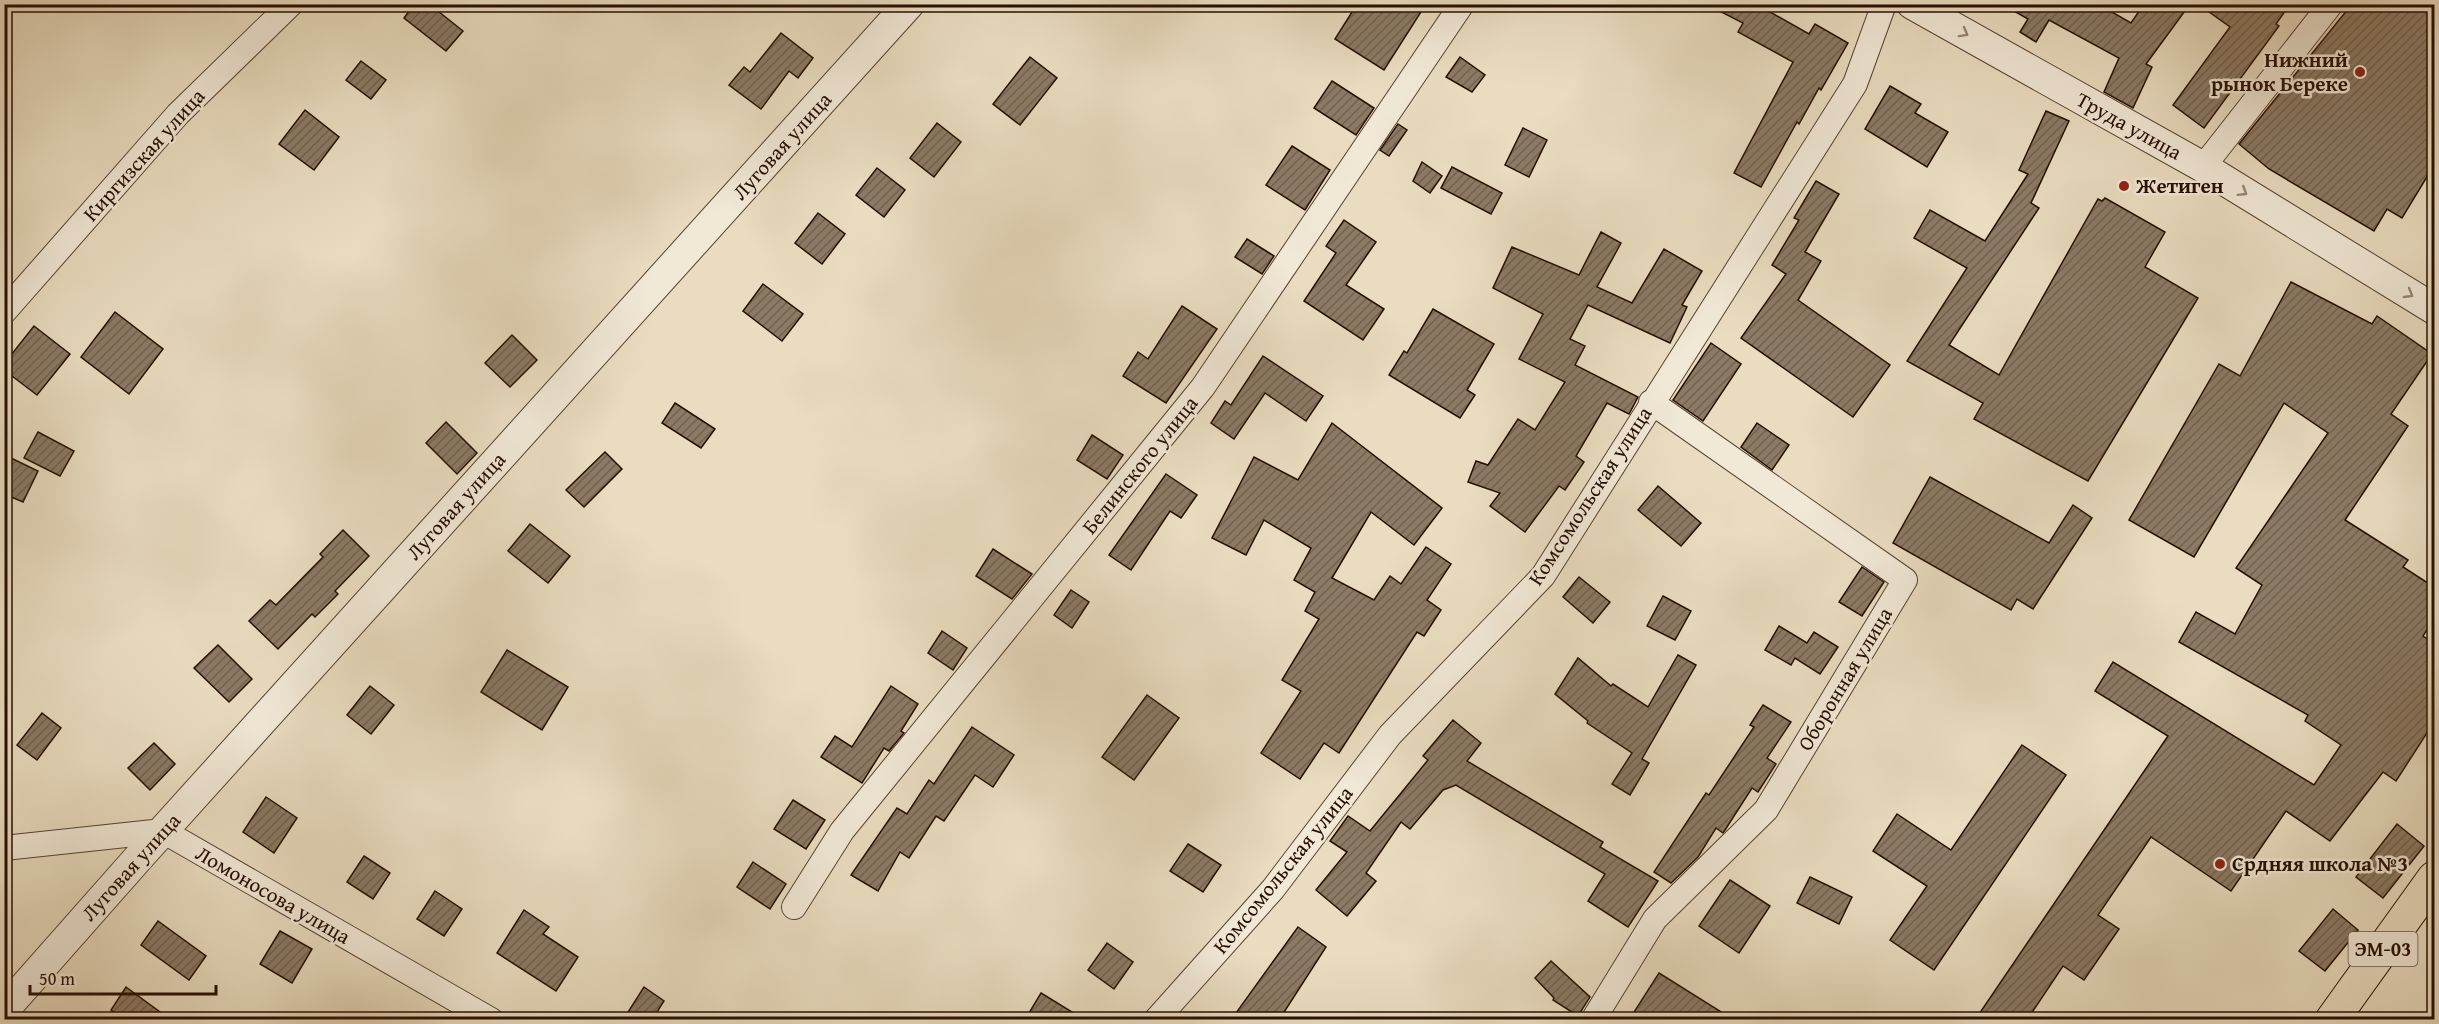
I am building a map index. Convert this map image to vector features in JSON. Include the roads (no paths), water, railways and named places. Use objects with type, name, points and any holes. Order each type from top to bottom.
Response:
[{"type":"highway","name":"ЭМ-03","points":[[2332,1020],[2434,878]]},
{"type":"street","name":"Киргизская улица","points":[[4,312],[178,114],[291,4]]},
{"type":"street","name":"Луговая улица","points":[[4,1010],[909,4]]},
{"type":"street","name":"Белинского улица","points":[[794,907],[842,831],[1203,387],[1462,4]]},
{"type":"street","name":"Комсомольская улица","points":[[1156,1020],[1273,889],[1390,735],[1542,576],[1651,402],[1772,219],[1855,84],[1884,4]]},
{"type":"street","name":"Труда улица","points":[[1912,4],[2203,167],[2434,309]]},
{"type":"street","points":[[2203,167],[2331,4]]},
{"type":"street","name":"Оборонная улица","points":[[1593,1020],[1655,919],[1766,810],[1905,580],[1651,402]]},
{"type":"street","points":[[4,848],[163,831]]},
{"type":"street","name":"Ломоносова улица","points":[[163,831],[491,1020]]},
{"type":"place","name":"Нижний рынок Береке","points":[[2360,72]]},
{"type":"place","name":"Жетиген","points":[[2124,186]]},
{"type":"place","name":"Срдняя школа №3","points":[[2220,864]]}]
